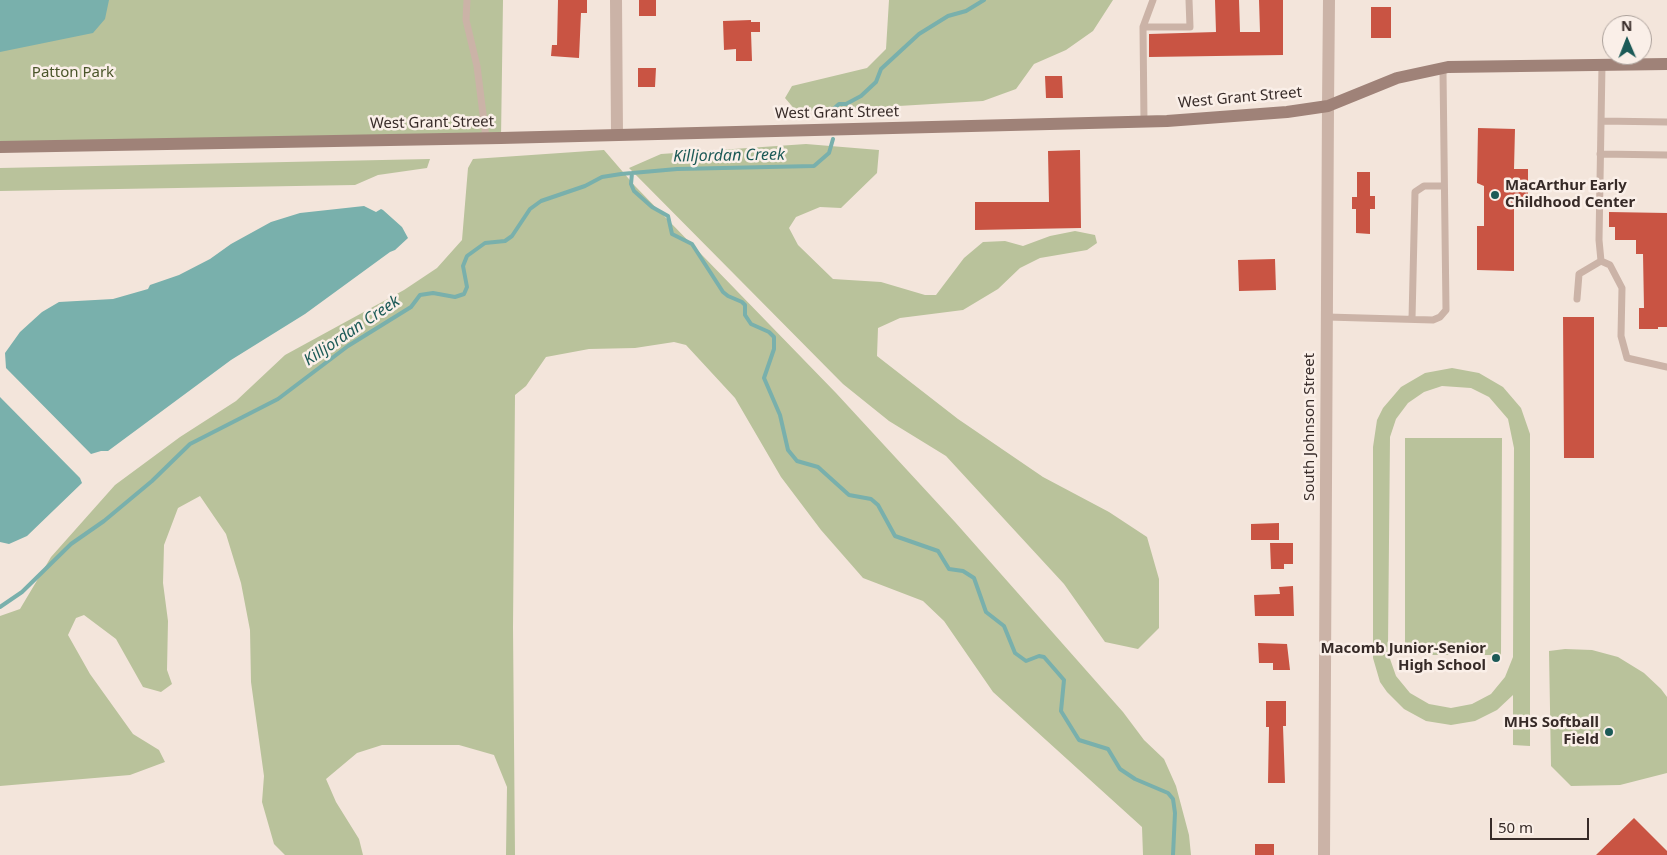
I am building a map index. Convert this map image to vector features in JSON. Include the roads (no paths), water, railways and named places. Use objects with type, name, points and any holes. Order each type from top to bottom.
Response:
[{"type":"main road","name":"West Grant Street","points":[[1652,64],[1667,64]]},
{"type":"main road","name":"West Grant Street","points":[[0,147],[486,138],[1144,122],[1287,112],[1328,106],[1397,78],[1441,68],[1602,65]]},
{"type":"street","points":[[616,0],[616,134]]},
{"type":"street","name":"South Johnson Street","points":[[1324,855],[1329,0]]},
{"type":"lane","points":[[466,0],[466,20],[477,66],[486,138]]},
{"type":"lane","points":[[1144,122],[1143,28],[1153,0]]},
{"type":"lane","points":[[1143,28],[1190,27],[1189,0]]},
{"type":"lane","points":[[1601,261],[1599,240],[1602,65]]},
{"type":"lane","points":[[1326,317],[1433,320],[1440,317],[1446,310],[1443,72],[1441,68]]},
{"type":"lane","points":[[1601,121],[1667,122]]},
{"type":"lane","points":[[1600,154],[1667,155]]},
{"type":"lane","points":[[1412,320],[1414,192],[1424,186],[1444,186]]},
{"type":"lane","points":[[1577,299],[1579,274],[1601,261]]},
{"type":"lane","points":[[1601,261],[1610,265],[1622,288],[1621,336],[1627,358],[1667,368]]},
{"type":"water","points":[[0,0],[109,0],[105,19],[93,33],[0,52]]},
{"type":"water","points":[[364,206],[376,212],[381,209],[383,210],[402,227],[408,238],[395,250],[305,314],[231,360],[108,451],[91,454],[6,368],[5,353],[20,332],[42,312],[59,302],[113,299],[148,289],[150,285],[179,275],[210,259],[231,244],[271,222],[300,213]]},
{"type":"water","points":[[0,397],[80,478],[82,483],[27,536],[9,544],[0,542]]},
{"type":"waterway","name":"Killjordan Creek","points":[[830,117],[830,112],[839,104],[846,104],[861,96],[876,82],[881,69],[919,34],[948,16],[966,11],[984,0]]},
{"type":"waterway","name":"Killjordan Creek","points":[[0,607],[22,592],[71,544],[104,521],[152,481],[190,444],[278,399],[348,346],[411,307],[420,295],[433,293],[455,297],[464,294],[467,287],[463,266],[467,256],[485,243],[505,241],[512,236],[530,209],[541,201],[585,186],[602,177],[621,174],[677,169],[814,166],[829,153],[833,139]]},
{"type":"waterway","points":[[632,173],[631,184],[634,191],[652,207],[668,216],[672,234],[692,244],[723,292],[745,305],[745,315],[751,324],[769,332],[774,337],[774,349],[764,378],[780,415],[788,450],[797,461],[818,467],[849,495],[871,499],[878,505],[895,536],[938,551],[949,569],[963,571],[974,578],[986,612],[1004,626],[1015,653],[1026,661],[1039,656],[1044,657],[1064,680],[1061,711],[1079,740],[1108,749],[1120,769],[1135,779],[1168,793],[1173,799],[1175,813],[1173,855]]},
{"type":"place","name":"MacArthur Early Childhood Center","points":[[1495,195]]},
{"type":"place","name":"Macomb Junior-Senior High School","points":[[1496,658]]},
{"type":"place","name":"MHS Softball Field","points":[[1609,732]]},
{"type":"park label","name":"Patton Park","points":[[73,73]]}]
